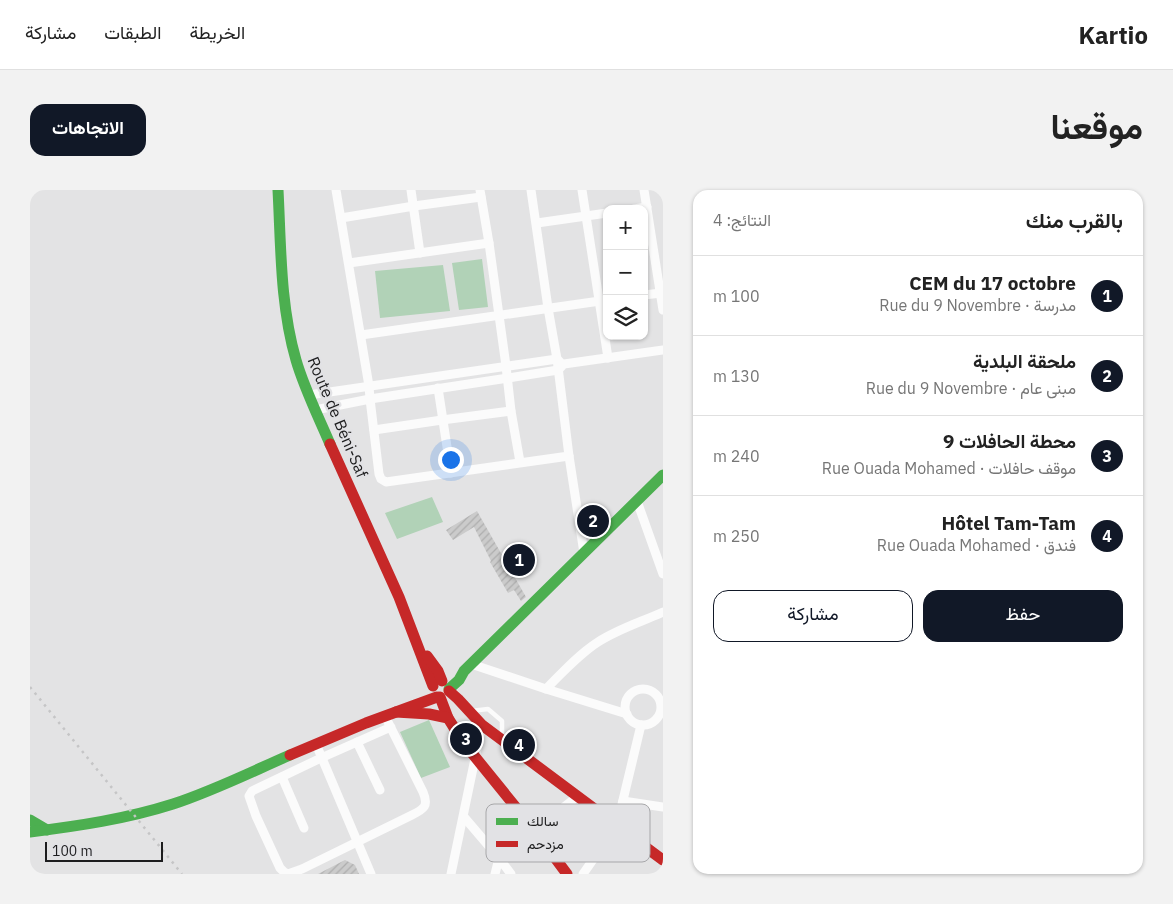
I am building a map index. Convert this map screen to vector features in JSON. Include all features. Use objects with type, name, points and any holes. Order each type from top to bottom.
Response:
[{"type":"main road","name":"Route de Béni-Saf","points":[[278,190],[287,317],[296,360],[309,395],[399,597],[417,645],[432,663],[441,689]]},
{"type":"main road","points":[[30,832],[104,822],[157,809],[235,780],[316,744],[418,703],[441,689],[468,667],[663,475]]},
{"type":"main road","points":[[441,689],[459,699],[482,725],[589,804]]},
{"type":"main road","points":[[441,689],[448,718],[475,758],[513,804]]},
{"type":"main road","points":[[390,714],[429,714],[448,718]]},
{"type":"main road","points":[[30,820],[47,830]]},
{"type":"main road","points":[[650,850],[663,860]]},
{"type":"main road","points":[[558,862],[567,874]]},
{"type":"street","points":[[336,190],[369,386],[379,474],[382,479],[386,482],[569,456]]},
{"type":"street","points":[[411,190],[420,253]]},
{"type":"street","points":[[531,190],[548,308],[560,364],[569,456],[584,553]]},
{"type":"street","points":[[361,335],[603,301],[582,190]]},
{"type":"street","points":[[644,190],[647,205]]},
{"type":"street","points":[[341,218],[480,194],[489,243],[511,411],[520,462]]},
{"type":"street","points":[[537,223],[603,213]]},
{"type":"street","points":[[648,214],[663,310]]},
{"type":"street","points":[[349,263],[489,243]]},
{"type":"street","points":[[656,268],[663,276]]},
{"type":"street","points":[[648,295],[661,293]]},
{"type":"street","points":[[606,340],[608,358]]},
{"type":"street","points":[[309,395],[506,366],[560,364],[663,350]]},
{"type":"street","points":[[316,410],[370,399],[508,378],[560,364]]},
{"type":"street","points":[[438,388],[451,473]]},
{"type":"street","points":[[374,430],[511,411]]},
{"type":"street","points":[[637,500],[663,574]]},
{"type":"street","points":[[546,689],[580,655],[597,643],[610,635],[663,612]]},
{"type":"street","points":[[468,667],[627,714]]},
{"type":"street","points":[[644,689],[661,695],[660,723],[641,725],[633,722],[627,714],[626,702],[632,693],[644,689]]},
{"type":"street","points":[[390,714],[391,727],[423,792],[426,806],[417,813],[295,872],[288,874],[284,872],[280,868],[250,802],[252,791],[391,727]]},
{"type":"street","points":[[451,874],[482,725]]},
{"type":"street","points":[[622,804],[641,725]]},
{"type":"street","points":[[358,742],[380,790]]},
{"type":"street","points":[[316,744],[371,874]]},
{"type":"street","points":[[282,777],[304,828]]},
{"type":"street","points":[[568,804],[578,796]]},
{"type":"street","points":[[623,801],[643,804]]},
{"type":"street","points":[[650,805],[663,807]]},
{"type":"street","points":[[464,817],[486,843]]},
{"type":"street","points":[[502,862],[511,874]]},
{"type":"street","points":[[583,874],[591,862]]},
{"type":"lane","points":[[470,711],[488,708],[502,721],[502,739]]},
{"type":"green space","points":[[482,259],[488,307],[459,310],[452,263]]},
{"type":"green space","points":[[443,265],[450,311],[380,318],[375,271]]},
{"type":"green space","points":[[432,497],[443,522],[397,539],[385,513]]},
{"type":"green space","points":[[429,720],[450,767],[421,778],[400,732]]},
{"type":"building","points":[[477,511],[526,597],[521,601],[514,590],[508,593],[490,562],[474,527],[453,540],[446,530]]},
{"type":"building","points":[[345,860],[355,865],[359,874],[318,874]]},
{"type":"railway","points":[[30,687],[182,874]]},
{"type":"traffic: fast","points":[[278,190],[282,275],[291,339],[303,381],[330,444]]},
{"type":"traffic: fast","points":[[449,689],[459,680],[464,671],[663,475]]},
{"type":"traffic: fast","points":[[30,832],[138,814],[173,804],[232,781],[290,755]]},
{"type":"traffic: fast","points":[[30,820],[47,830]]},
{"type":"traffic: jam","points":[[330,444],[399,597],[433,686]]},
{"type":"traffic: jam","points":[[427,656],[438,671],[442,681]]},
{"type":"traffic: jam","points":[[449,691],[482,725],[588,804]]},
{"type":"traffic: jam","points":[[290,755],[366,723],[437,697]]},
{"type":"traffic: jam","points":[[440,697],[448,718],[463,742],[513,804]]},
{"type":"traffic: jam","points":[[396,712],[429,714],[448,718]]},
{"type":"traffic: jam","points":[[650,850],[663,860]]},
{"type":"traffic: jam","points":[[558,862],[567,874]]},
{"type":"place","name":"ملحقة البلدية","points":[[593,521]]},
{"type":"place","name":"CEM du 17 octobre","points":[[519,560]]},
{"type":"place","name":"محطة الحافلات 9","points":[[466,739]]},
{"type":"place","name":"Hôtel Tam-Tam","points":[[519,745]]}]
